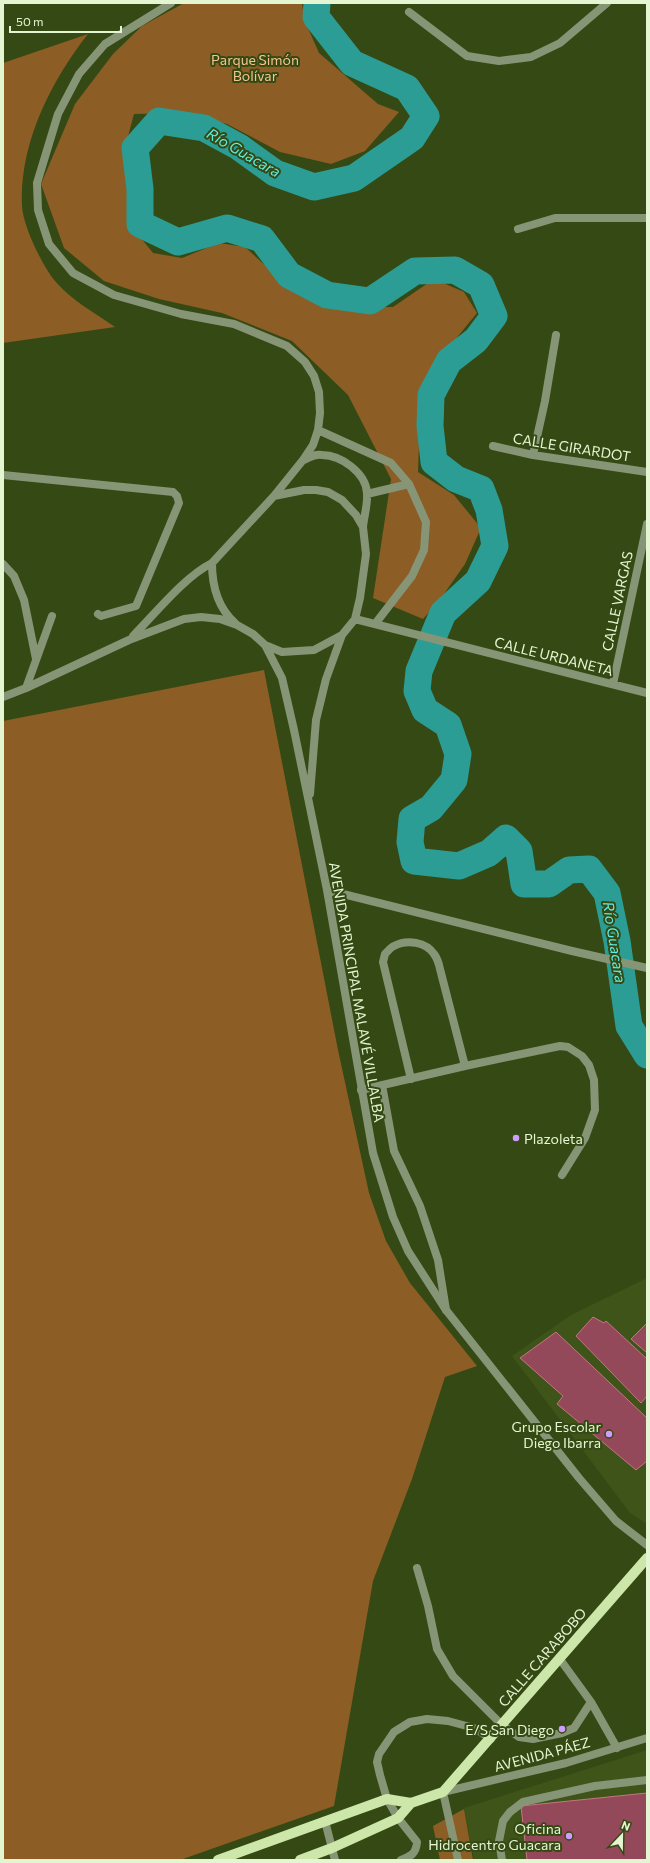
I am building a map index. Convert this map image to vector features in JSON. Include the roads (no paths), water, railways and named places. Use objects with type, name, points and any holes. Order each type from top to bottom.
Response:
[{"type":"main road","name":"CALLE CARABOBO","points":[[443,1792],[647,1558]]},
{"type":"main road","points":[[218,1860],[387,1799],[411,1803],[443,1792]]},
{"type":"main road","points":[[305,1859],[398,1818],[411,1803]]},
{"type":"street","points":[[129,640],[176,592],[204,567],[212,563],[274,496],[313,445],[318,430],[320,413],[319,392],[314,376],[305,362],[287,346],[234,324],[181,314],[114,295],[73,273],[49,244],[38,210],[37,183],[58,114],[79,74],[105,44],[171,3]]},
{"type":"street","points":[[409,12],[467,56],[499,61],[531,57],[560,43],[607,3]]},
{"type":"street","points":[[518,229],[554,218],[647,218]]},
{"type":"street","points":[[533,455],[545,401],[556,335]]},
{"type":"street","points":[[318,430],[360,447],[391,462],[409,484],[426,522],[424,550],[412,576],[375,624]]},
{"type":"street","name":"CALLE GIRARDOT","points":[[493,446],[533,455],[647,472]]},
{"type":"street","points":[[303,460],[313,455],[323,454],[339,460],[352,467],[359,474],[365,484],[367,494],[363,527],[366,554],[360,598],[355,619],[342,635],[326,679],[316,720],[310,803]]},
{"type":"street","points":[[3,475],[173,492],[177,496],[179,503],[136,606],[101,616],[98,614]]},
{"type":"street","points":[[367,494],[409,484]]},
{"type":"street","points":[[274,496],[304,490],[328,492],[342,500],[356,515],[363,527]]},
{"type":"street","name":"CALLE VARGAS","points":[[613,684],[647,524]]},
{"type":"street","points":[[212,563],[212,576],[220,605],[228,617],[237,625]]},
{"type":"street","points":[[3,564],[14,576],[24,600],[26,620],[32,636],[36,659]]},
{"type":"street","points":[[26,688],[52,616]]},
{"type":"street","name":"AVENIDA PRINCIPAL MALAVÉ VILLALBA","points":[[3,697],[26,688],[129,640],[184,619],[201,617],[220,618],[253,634],[265,645],[282,678],[310,803],[327,890],[372,1153],[393,1217],[408,1251],[446,1310],[616,1522],[647,1545]]},
{"type":"street","name":"CALLE URDANETA","points":[[355,619],[647,693]]},
{"type":"street","points":[[265,645],[282,652],[314,650],[342,635]]},
{"type":"street","points":[[327,890],[572,951],[644,967]]},
{"type":"street","points":[[411,1078],[383,962],[385,954],[394,946],[406,943],[421,944],[434,954],[440,969],[465,1066]]},
{"type":"street","points":[[361,1090],[560,1046],[568,1047],[582,1056],[589,1065],[594,1080],[595,1110],[585,1138],[562,1175]]},
{"type":"street","points":[[382,1085],[394,1151],[420,1206],[436,1253],[446,1310]]},
{"type":"street","points":[[417,1568],[428,1606],[437,1649],[453,1676],[502,1725],[519,1737],[534,1739],[562,1733],[574,1728],[591,1702]]},
{"type":"street","points":[[559,1658],[591,1702],[617,1748]]},
{"type":"street","points":[[401,1860],[414,1855],[417,1842],[398,1818],[387,1799],[377,1762],[379,1754],[394,1732],[410,1722],[427,1719],[448,1721],[474,1728],[490,1738]]},
{"type":"street","name":"AVENIDA PÁEZ","points":[[443,1792],[566,1763],[647,1738]]},
{"type":"street","points":[[502,1860],[499,1841],[503,1821],[510,1812],[523,1802],[595,1786],[647,1780]]},
{"type":"street","points":[[443,1792],[458,1860]]},
{"type":"street","points":[[325,1821],[335,1860]]},
{"type":"waterway","name":"Río Guacara","points":[[317,3],[316,17],[352,63],[407,88],[426,116],[412,138],[354,178],[314,187],[275,173],[239,147],[204,128],[159,121],[135,148],[140,189],[140,224],[178,242],[227,228],[262,239],[289,275],[327,295],[370,301],[415,271],[455,270],[481,285],[494,316],[476,340],[449,361],[431,395],[430,426],[434,462],[456,479],[481,489],[489,510],[495,546],[478,581],[443,613],[419,671],[417,691],[425,710],[448,725],[458,754],[454,780],[431,808],[412,819],[410,842],[414,861],[459,866],[489,853],[506,838],[519,851],[524,884],[549,884],[569,870],[589,869],[607,893],[617,941],[629,1026],[647,1055]]},
{"type":"place","name":"Plazoleta","points":[[516,1138]]},
{"type":"place","name":"Grupo Escolar Diego Ibarra","points":[[609,1434]]},
{"type":"place","name":"E/S San Diego","points":[[562,1729]]},
{"type":"place","name":"Oficina Hidrocentro Guacara","points":[[569,1836]]},
{"type":"park label","name":"Parque Simón Bolívar","points":[[255,68]]}]
